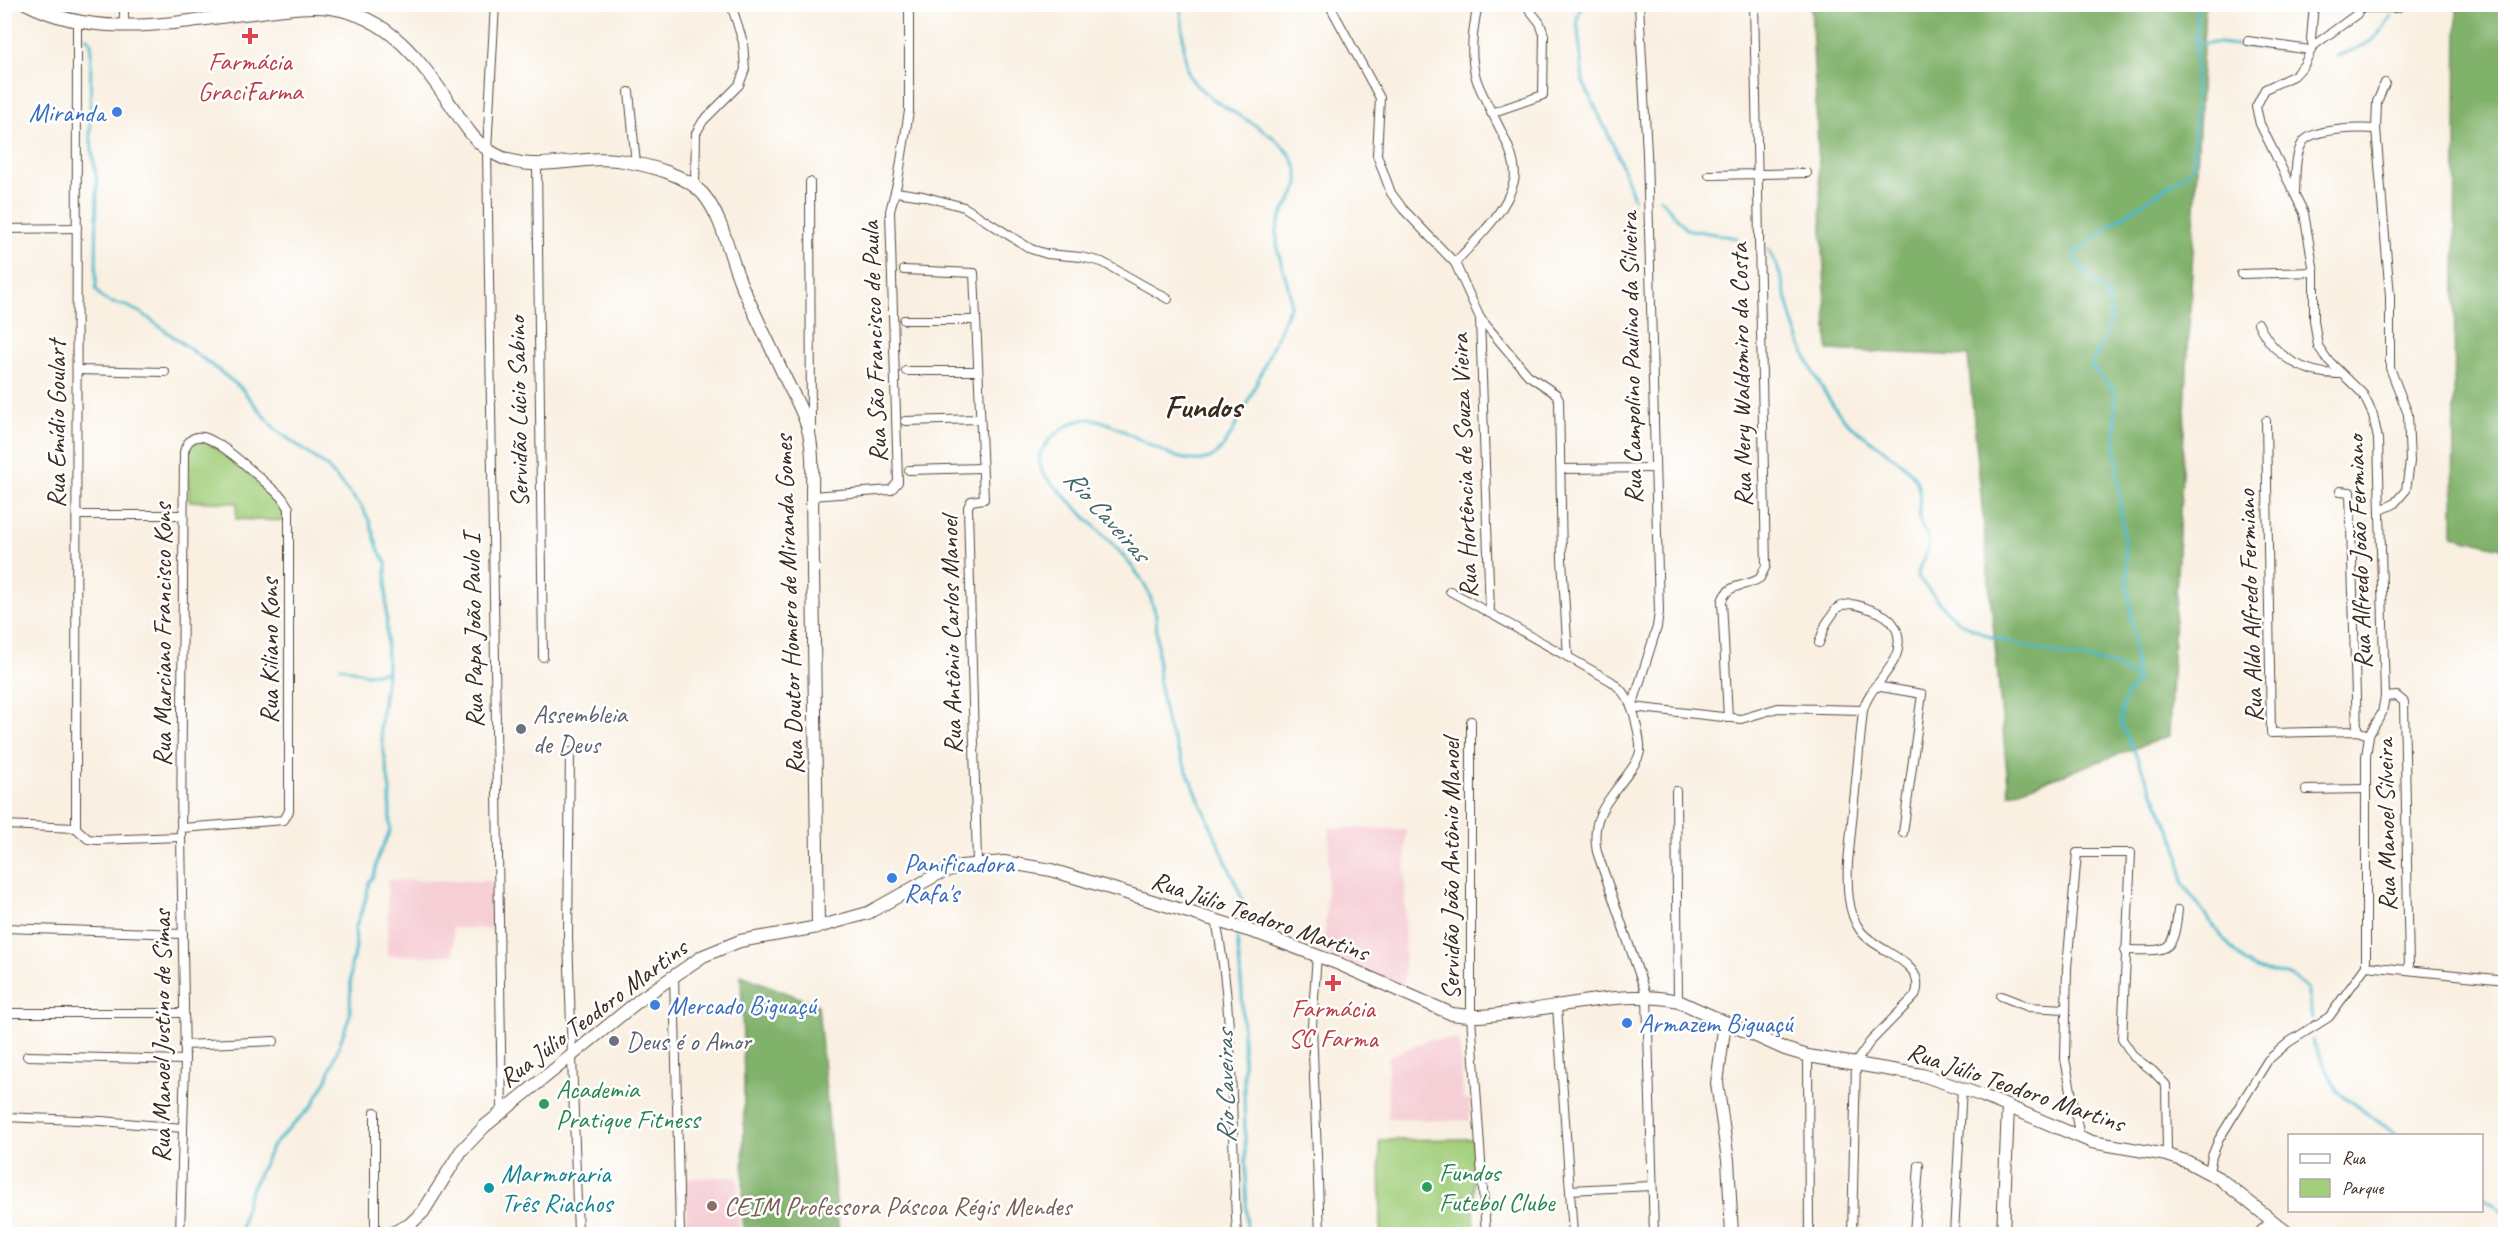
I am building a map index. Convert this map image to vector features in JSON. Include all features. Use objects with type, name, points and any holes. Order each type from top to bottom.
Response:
[{"type":"main road","name":"Rua Doutor Homero de Miranda Gomes","points":[[32,6],[77,21],[124,27],[156,26],[300,8],[329,8],[363,17],[388,30],[416,56],[467,128],[487,150],[503,158],[537,165],[607,159],[636,164],[673,175],[695,187],[712,208],[743,287],[804,417],[810,445],[818,927]]},
{"type":"main road","name":"Rua Júlio Teodoro Martins","points":[[390,1234],[409,1225],[423,1212],[461,1151],[502,1111],[674,974],[697,959],[728,944],[818,927],[868,913],[938,874],[977,863],[1005,862],[1035,866],[1260,934],[1317,955],[1436,1008],[1471,1016],[1630,997],[1678,1001],[1755,1038],[1808,1056],[1856,1062],[1922,1075],[1962,1088],[2080,1138],[2108,1146],[2167,1155],[2209,1172],[2289,1234]]},
{"type":"main road","points":[[1725,1022],[1717,1083],[1728,1160],[1732,1234]]},
{"type":"main road","points":[[2003,1234],[2008,1107]]},
{"type":"street","points":[[124,4],[124,27]]},
{"type":"street","name":"Rua Papa João Paulo I","points":[[495,4],[487,150],[502,1111]]},
{"type":"street","points":[[695,187],[696,133],[703,121],[739,85],[745,69],[743,42],[731,4]]},
{"type":"street","name":"Rua São Francisco de Paula","points":[[812,496],[891,490],[898,482],[890,211],[896,192],[909,111],[909,4]]},
{"type":"street","points":[[1329,4],[1380,98],[1377,155],[1391,194],[1402,209],[1455,262],[1480,318],[1528,375],[1549,388],[1560,400],[1562,559],[1568,657]]},
{"type":"street","points":[[1455,262],[1492,221],[1515,180],[1512,157],[1478,86],[1473,62],[1473,28],[1478,4]]},
{"type":"street","points":[[1491,113],[1543,95],[1544,35],[1540,22],[1526,4]]},
{"type":"street","name":"Rua Campolino Paulino da Silveira","points":[[1632,707],[1659,620],[1647,153],[1639,4]]},
{"type":"street","name":"Rua Nery Waldomiro da Costa","points":[[1728,718],[1722,601],[1732,588],[1760,578],[1766,566],[1755,4]]},
{"type":"street","points":[[2312,48],[2314,4]]},
{"type":"street","points":[[2248,41],[2312,48],[2357,14],[2361,6],[2397,8],[2406,4]]},
{"type":"street","name":"Rua Emídio Goulart","points":[[76,828],[77,21]]},
{"type":"street","name":"Rua Alfredo João Fermiano","points":[[2312,48],[2304,65],[2295,75],[2272,85],[2262,93],[2256,107],[2260,124],[2304,213],[2314,272],[2316,338],[2323,353],[2363,394],[2373,415],[2379,448],[2385,697],[2382,713],[2369,735],[2365,789],[2366,966]]},
{"type":"street","points":[[2381,510],[2394,504],[2406,490],[2410,462],[2408,414],[2390,368],[2390,296],[2376,129],[2378,102],[2385,83]]},
{"type":"street","points":[[629,92],[636,164]]},
{"type":"street","points":[[2295,196],[2297,157],[2303,142],[2309,135],[2352,128],[2376,129]]},
{"type":"street","name":"Servidão Lúcio Sabino","points":[[537,165],[543,657]]},
{"type":"street","points":[[1709,175],[1807,173]]},
{"type":"street","points":[[810,182],[810,445]]},
{"type":"street","points":[[896,192],[934,198],[964,207],[1032,249],[1047,254],[1081,257],[1102,262],[1168,299]]},
{"type":"street","points":[[4,229],[77,228]]},
{"type":"street","name":"Rua Antônio Carlos Manoel","points":[[904,270],[974,273],[984,499],[971,501],[968,507],[977,863]]},
{"type":"street","points":[[2241,274],[2314,272]]},
{"type":"street","name":"Rua Hortência de Souza Vieira","points":[[1480,318],[1490,613]]},
{"type":"street","points":[[904,320],[976,320]]},
{"type":"street","points":[[2258,323],[2271,345],[2293,362],[2317,373],[2341,374]]},
{"type":"street","points":[[77,370],[165,372]]},
{"type":"street","points":[[906,371],[978,371]]},
{"type":"street","points":[[905,421],[980,419]]},
{"type":"street","name":"Rua Aldo Alfredo Fermiano","points":[[2266,421],[2271,733],[2357,731],[2369,735]]},
{"type":"street","name":"Rua Kiliano Kons","points":[[182,833],[284,820],[289,811],[289,508],[282,497],[218,444],[202,437],[192,438],[188,442]]},
{"type":"street","name":"Rua Marciano Francisco Kons","points":[[182,833],[183,515],[184,452],[188,442]]},
{"type":"street","points":[[909,470],[982,468]]},
{"type":"street","points":[[1561,468],[1655,468]]},
{"type":"street","points":[[2340,491],[2350,492],[2357,731]]},
{"type":"street","points":[[77,515],[183,515]]},
{"type":"street","points":[[1450,591],[1618,686],[1632,707],[1640,752],[1633,767],[1603,808],[1594,827],[1594,837],[1597,852],[1647,997],[1654,1234]]},
{"type":"street","points":[[1819,644],[1826,624],[1837,608],[1843,604],[1875,610],[1889,619],[1897,634],[1898,650],[1893,663],[1868,696],[1863,710],[1848,862],[1852,912],[1859,929],[1866,937],[1907,964],[1913,970],[1917,982],[1915,996],[1870,1042],[1856,1062],[1852,1234]]},
{"type":"street","points":[[1875,686],[1922,694],[1903,833]]},
{"type":"street","name":"Rua Manoel Silveira","points":[[2385,697],[2397,696],[2404,702],[2409,969]]},
{"type":"street","points":[[1632,707],[1741,719],[1778,708],[1863,710]]},
{"type":"street","name":"Servidão João Antônio Manoel","points":[[1471,721],[1471,1016],[1486,1234]]},
{"type":"street","points":[[570,752],[568,936],[578,1234]]},
{"type":"street","points":[[2306,790],[2365,789]]},
{"type":"street","points":[[1676,791],[1678,1001]]},
{"type":"street","points":[[4,825],[76,828],[88,839],[97,840],[182,833]]},
{"type":"street","name":"Rua Manoel Justino de Simas","points":[[180,1234],[185,1060],[182,833]]},
{"type":"street","points":[[2080,1138],[2066,1071],[2066,1009],[2077,853],[2131,853],[2122,1038],[2134,1058],[2153,1071],[2166,1084],[2167,1155]]},
{"type":"street","points":[[2126,950],[2163,950],[2175,938],[2178,910]]},
{"type":"street","points":[[1216,921],[1223,952],[1226,994],[1238,1234]]},
{"type":"street","points":[[4,928],[183,934]]},
{"type":"street","points":[[1317,955],[1312,1026],[1320,1234]]},
{"type":"street","points":[[2209,1172],[2219,1139],[2268,1060],[2289,1042],[2329,1017],[2366,966],[2505,980]]},
{"type":"street","points":[[674,974],[680,1234]]},
{"type":"street","points":[[2001,996],[2029,1007],[2066,1009]]},
{"type":"street","points":[[1557,1007],[1573,1234]]},
{"type":"street","points":[[4,1013],[184,1013]]},
{"type":"street","points":[[184,1045],[274,1041]]},
{"type":"street","points":[[27,1056],[185,1060]]},
{"type":"street","points":[[1808,1056],[1809,1234]]},
{"type":"street","points":[[1954,1234],[1962,1088]]},
{"type":"street","points":[[375,1112],[375,1234]]},
{"type":"street","points":[[4,1117],[102,1121],[183,1128]]},
{"type":"street","points":[[1914,1234],[1919,1164]]},
{"type":"street","points":[[1570,1190],[1652,1186]]},
{"type":"street","points":[[2257,1234],[2272,1220]]},
{"type":"shaded area","points":[[1330,828],[1406,829],[1404,987],[1324,952]]},
{"type":"shaded area","points":[[388,880],[492,881],[493,929],[453,928],[453,955],[387,956]]},
{"type":"shaded area","points":[[1460,1039],[1463,1099],[1470,1099],[1470,1121],[1388,1119],[1388,1057],[1427,1040]]},
{"type":"shaded area","name":"CEIM Professora Páscoa Régis Mendes","points":[[738,1177],[739,1234],[686,1234],[686,1178]]},
{"type":"green space","points":[[1811,5],[2205,5],[2169,736],[2009,794],[1968,356],[1828,350]]},
{"type":"green space","points":[[2457,5],[2505,5],[2505,549],[2453,536]]},
{"type":"green space","points":[[200,440],[216,447],[281,501],[285,521],[236,519],[237,503],[189,501],[188,454],[193,443]]},
{"type":"green space","points":[[741,975],[818,1005],[839,1234],[743,1234],[744,1081]]},
{"type":"green space","name":"Fundos Futebol Clube","points":[[1473,1139],[1474,1234],[1381,1234],[1380,1140]]},
{"type":"waterway","points":[[59,4],[78,13]]},
{"type":"waterway","name":"Rio Caveiras","points":[[1180,4],[1186,64],[1190,77],[1213,99],[1272,137],[1293,160],[1298,172],[1296,190],[1282,214],[1277,232],[1278,250],[1291,304],[1244,409],[1223,446],[1215,455],[1201,460],[1185,459],[1168,454],[1103,421],[1090,419],[1077,421],[1058,432],[1044,447],[1039,462],[1045,476],[1121,553],[1140,577],[1149,593],[1156,615],[1159,681],[1167,725],[1242,898],[1243,910]]},
{"type":"waterway","points":[[1582,4],[1577,19],[1583,82],[1617,153],[1634,198]]},
{"type":"waterway","points":[[2197,4],[2194,163],[2188,173],[2116,221],[2074,254],[2079,265],[2103,291],[2109,301],[2111,312],[2107,332],[2091,366],[2113,389],[2115,400],[2116,454],[2137,679],[2124,701],[2121,718],[2122,725],[2174,838],[2179,854],[2183,884],[2243,961],[2256,969],[2292,976],[2307,988],[2312,1018]]},
{"type":"waterway","points":[[2337,56],[2369,42],[2380,33],[2391,16]]},
{"type":"waterway","points":[[86,38],[91,43],[90,134],[97,183],[96,289],[102,298],[109,302],[127,306],[143,314],[218,370],[241,388],[275,429],[326,466],[361,506],[369,520],[379,551],[386,562],[387,672],[380,727],[390,790],[390,831],[378,857],[374,875],[369,882],[355,929],[356,948],[351,965],[350,1015],[327,1079],[312,1106],[273,1145],[248,1196],[238,1234]]},
{"type":"waterway","points":[[2196,43],[2219,43],[2287,51]]},
{"type":"waterway","points":[[1660,198],[1686,229],[1737,238]]},
{"type":"waterway","points":[[1768,249],[1781,279],[1800,342],[1825,393],[1847,422],[1895,458],[1913,476],[1918,485],[1920,522],[1929,543],[1919,568],[1918,577],[1948,613],[1961,623],[1993,638],[2058,654],[2108,663],[2137,679]]},
{"type":"waterway","points":[[341,667],[366,674],[386,672]]},
{"type":"waterway","name":"Rio Caveiras","points":[[1237,938],[1242,992],[1247,1234]]},
{"type":"waterway","points":[[2312,1040],[2338,1092],[2395,1134]]},
{"type":"waterway","points":[[2483,1197],[2506,1214]]},
{"type":"place","name":"Farmácia GraciFarma","points":[[250,36]]},
{"type":"place","name":"Miranda","points":[[117,112]]},
{"type":"place","name":"Assembleia de Deus","points":[[521,729]]},
{"type":"place","name":"Panificadora Rafa's","points":[[892,878]]},
{"type":"place","name":"Farmácia SC Farma","points":[[1333,983]]},
{"type":"place","name":"Mercado Biguaçú","points":[[655,1005]]},
{"type":"place","name":"Armazem Biguaçú","points":[[1627,1023]]},
{"type":"place","name":"Deus é o Amor","points":[[614,1041]]},
{"type":"place","name":"Academia Pratique Fitness","points":[[544,1104]]},
{"type":"place","name":"Fundos Futebol Clube","points":[[1427,1187]]},
{"type":"place","name":"Marmoraria Três Riachos","points":[[489,1188]]},
{"type":"place","name":"CEIM Professora Páscoa Régis Mendes","points":[[712,1206]]},
{"type":"district","name":"Fundos","points":[[1203,406]]}]
